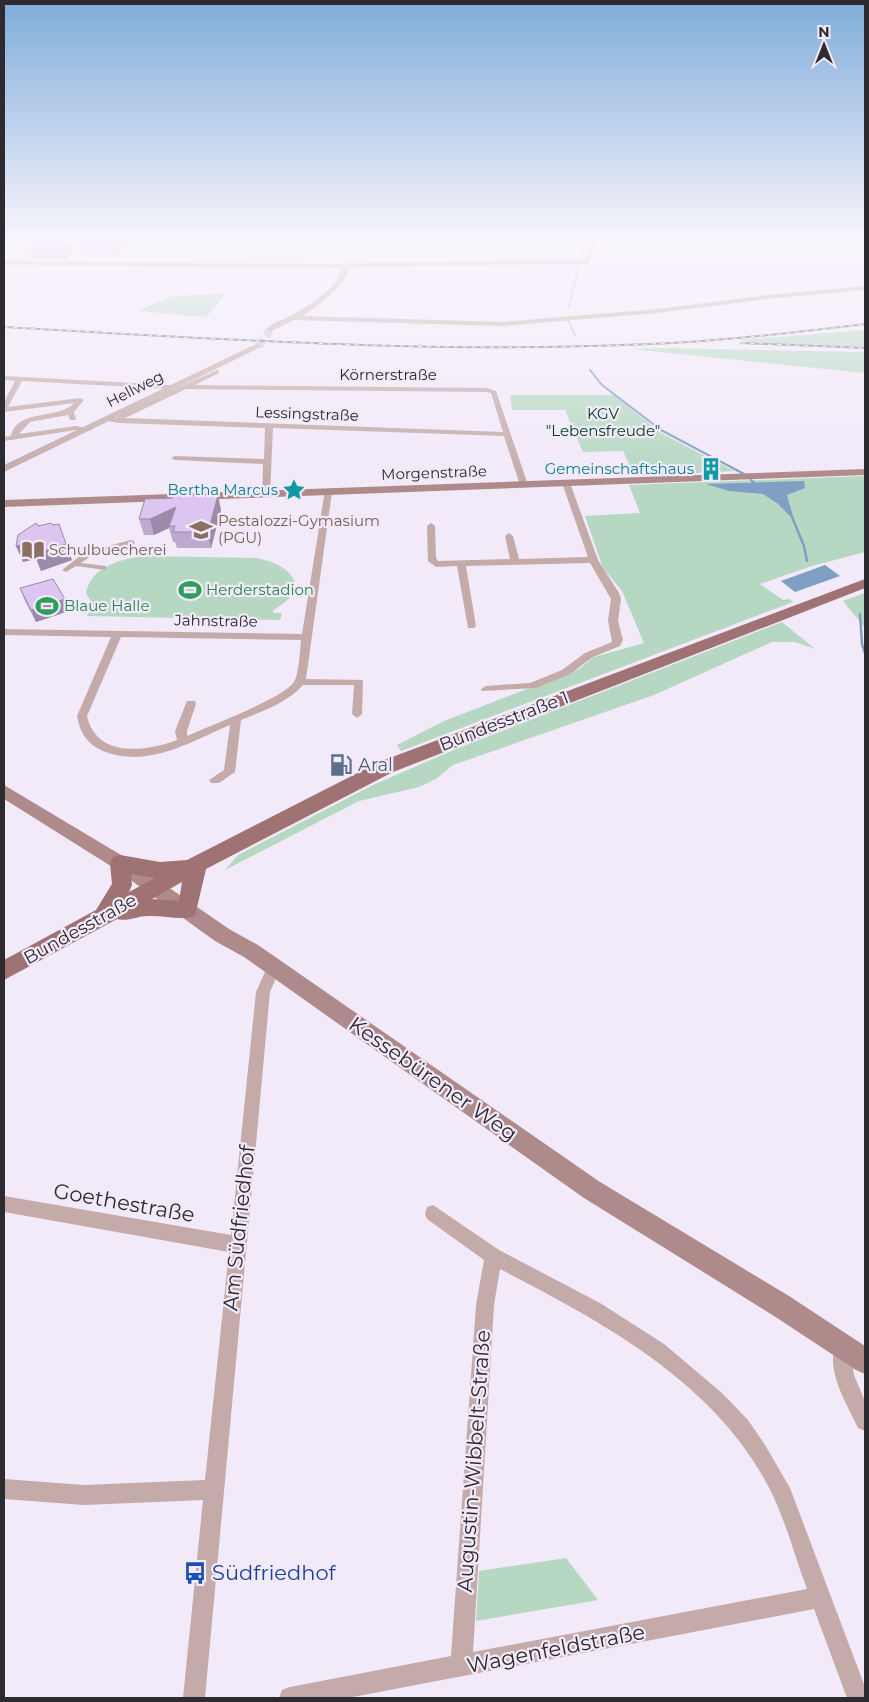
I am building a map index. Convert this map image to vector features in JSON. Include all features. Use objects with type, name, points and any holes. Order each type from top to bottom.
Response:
[{"type":"main road","name":"Morgenstraße","points":[[4,504],[865,472]]},
{"type":"main road","name":"Bundesstraße 1","points":[[156,888],[197,864],[386,767],[865,583]]},
{"type":"main road","name":"Kessebürener Weg","points":[[4,791],[120,863],[274,967],[592,1190],[844,1346],[865,1361]]},
{"type":"main road","points":[[120,863],[141,870],[159,871],[197,864],[188,910],[148,907],[104,916],[122,885],[120,863]]},
{"type":"main road","name":"Bundesstraße","points":[[4,971],[156,888]]},
{"type":"street","points":[[270,330],[277,324],[288,319]]},
{"type":"street","points":[[342,319],[503,324],[553,319]]},
{"type":"street","name":"Hellweg","points":[[4,469],[258,346]]},
{"type":"street","name":"Hellweg","points":[[119,421],[124,415],[218,372]]},
{"type":"street","points":[[4,378],[170,388]]},
{"type":"street","points":[[4,409],[20,378]]},
{"type":"street","name":"Körnerstraße","points":[[185,387],[487,390],[494,392],[524,485]]},
{"type":"street","points":[[4,409],[80,400],[70,412],[28,420],[15,433],[14,438]]},
{"type":"street","points":[[70,412],[76,428]]},
{"type":"street","name":"Lessingstraße","points":[[106,420],[507,434]]},
{"type":"street","points":[[266,495],[269,427]]},
{"type":"street","points":[[4,439],[76,428],[89,429]]},
{"type":"street","points":[[175,458],[267,462]]},
{"type":"street","points":[[486,689],[532,686],[566,672],[589,655],[616,644],[618,640],[613,621],[616,599],[593,560],[566,483]]},
{"type":"street","points":[[117,634],[84,710],[82,721],[88,735],[101,746],[114,751],[132,753],[157,751],[183,742],[282,698],[300,682],[328,492]]},
{"type":"street","points":[[431,526],[433,562],[440,565],[593,560]]},
{"type":"street","points":[[509,536],[515,562]]},
{"type":"street","points":[[66,570],[88,554],[109,549],[120,540],[130,542]]},
{"type":"street","points":[[74,564],[103,568]]},
{"type":"street","points":[[461,564],[471,626]]},
{"type":"street","name":"Jahnstraße","points":[[4,632],[307,638]]},
{"type":"street","points":[[300,682],[359,682],[357,714]]},
{"type":"street","points":[[183,742],[182,730],[190,704]]},
{"type":"street","points":[[215,780],[229,772],[236,718]]},
{"type":"street","name":"Am Südfriedhof","points":[[194,1698],[263,992],[274,967]]},
{"type":"street","name":"Goethestraße","points":[[4,1204],[237,1245]]},
{"type":"street","points":[[433,1213],[493,1256],[565,1293],[660,1353],[702,1388],[741,1427],[766,1463],[783,1495],[858,1698]]},
{"type":"street","name":"Augustin-Wibbelt-Straße","points":[[461,1667],[485,1305],[493,1256]]},
{"type":"street","points":[[844,1346],[840,1358],[845,1376],[865,1421]]},
{"type":"street","points":[[4,1489],[84,1495],[213,1490]]},
{"type":"street","name":"Wagenfeldstraße","points":[[290,1698],[822,1597]]},
{"type":"green space","points":[[865,330],[865,347],[754,343],[739,340]]},
{"type":"green space","points":[[631,349],[865,352],[865,373]]},
{"type":"green space","name":"KGV \"Lebensfreude\"","points":[[510,395],[614,395],[661,433],[734,471],[635,476],[623,451],[583,452],[565,410],[512,410]]},
{"type":"green space","points":[[865,476],[865,552],[812,566],[760,584],[783,600],[790,599],[793,602],[401,751],[397,745],[444,721],[579,669],[594,657],[644,643],[622,591],[603,568],[585,516],[640,513],[629,485]]},
{"type":"green space","name":"Herderstadion","points":[[147,556],[257,558],[280,566],[293,578],[295,586],[293,594],[273,610],[273,613],[282,613],[280,620],[87,616],[93,605],[86,593],[94,576],[118,561]]},
{"type":"green space","points":[[865,593],[865,628],[843,601]]},
{"type":"green space","points":[[782,622],[815,649],[795,642],[772,642],[654,695],[453,765],[436,779],[419,787],[359,801],[225,870],[238,855],[373,785],[456,749]]},
{"type":"green space","points":[[566,1558],[598,1600],[476,1621],[479,1571]]},
{"type":"water","points":[[804,481],[805,488],[787,495],[794,520],[777,503],[763,494],[729,491],[706,484]]},
{"type":"water","points":[[825,565],[840,576],[795,592],[781,581]]},
{"type":"building","points":[[174,495],[218,495],[208,532],[173,532],[175,526],[169,526],[176,507],[150,519],[139,519],[145,499],[173,498]]},
{"type":"building","points":[[36,523],[38,526],[51,523],[53,525],[59,524],[66,544],[35,554],[29,543],[16,546],[18,535]]},
{"type":"building","points":[[53,579],[65,599],[31,610],[20,588]]},
{"type":"waterway","points":[[568,320],[575,335]]},
{"type":"waterway","points":[[590,370],[602,385],[661,430],[744,474]]},
{"type":"waterway","points":[[751,480],[757,485]]},
{"type":"waterway","points":[[792,517],[804,546],[807,561]]},
{"type":"waterway","points":[[860,614],[862,644],[865,653]]},
{"type":"tunnel","points":[[259,346],[270,330]]},
{"type":"railway","points":[[4,327],[326,344],[568,347],[676,343],[865,324]]},
{"type":"railway","points":[[741,343],[865,348]]},
{"type":"place","name":"Gemeinschaftshaus","points":[[711,469]]},
{"type":"place","name":"Bertha Marcus","points":[[294,490]]},
{"type":"place","name":"Pestalozzi-Gymasium (PGU)","points":[[201,530]]},
{"type":"place","name":"Schulbuecherei","points":[[33,550]]},
{"type":"place","name":"Herderstadion","points":[[190,590]]},
{"type":"place","name":"Blaue Halle","points":[[47,606]]},
{"type":"place","name":"Aral","points":[[341,765]]},
{"type":"place","name":"Südfriedhof","points":[[195,1573]]}]
